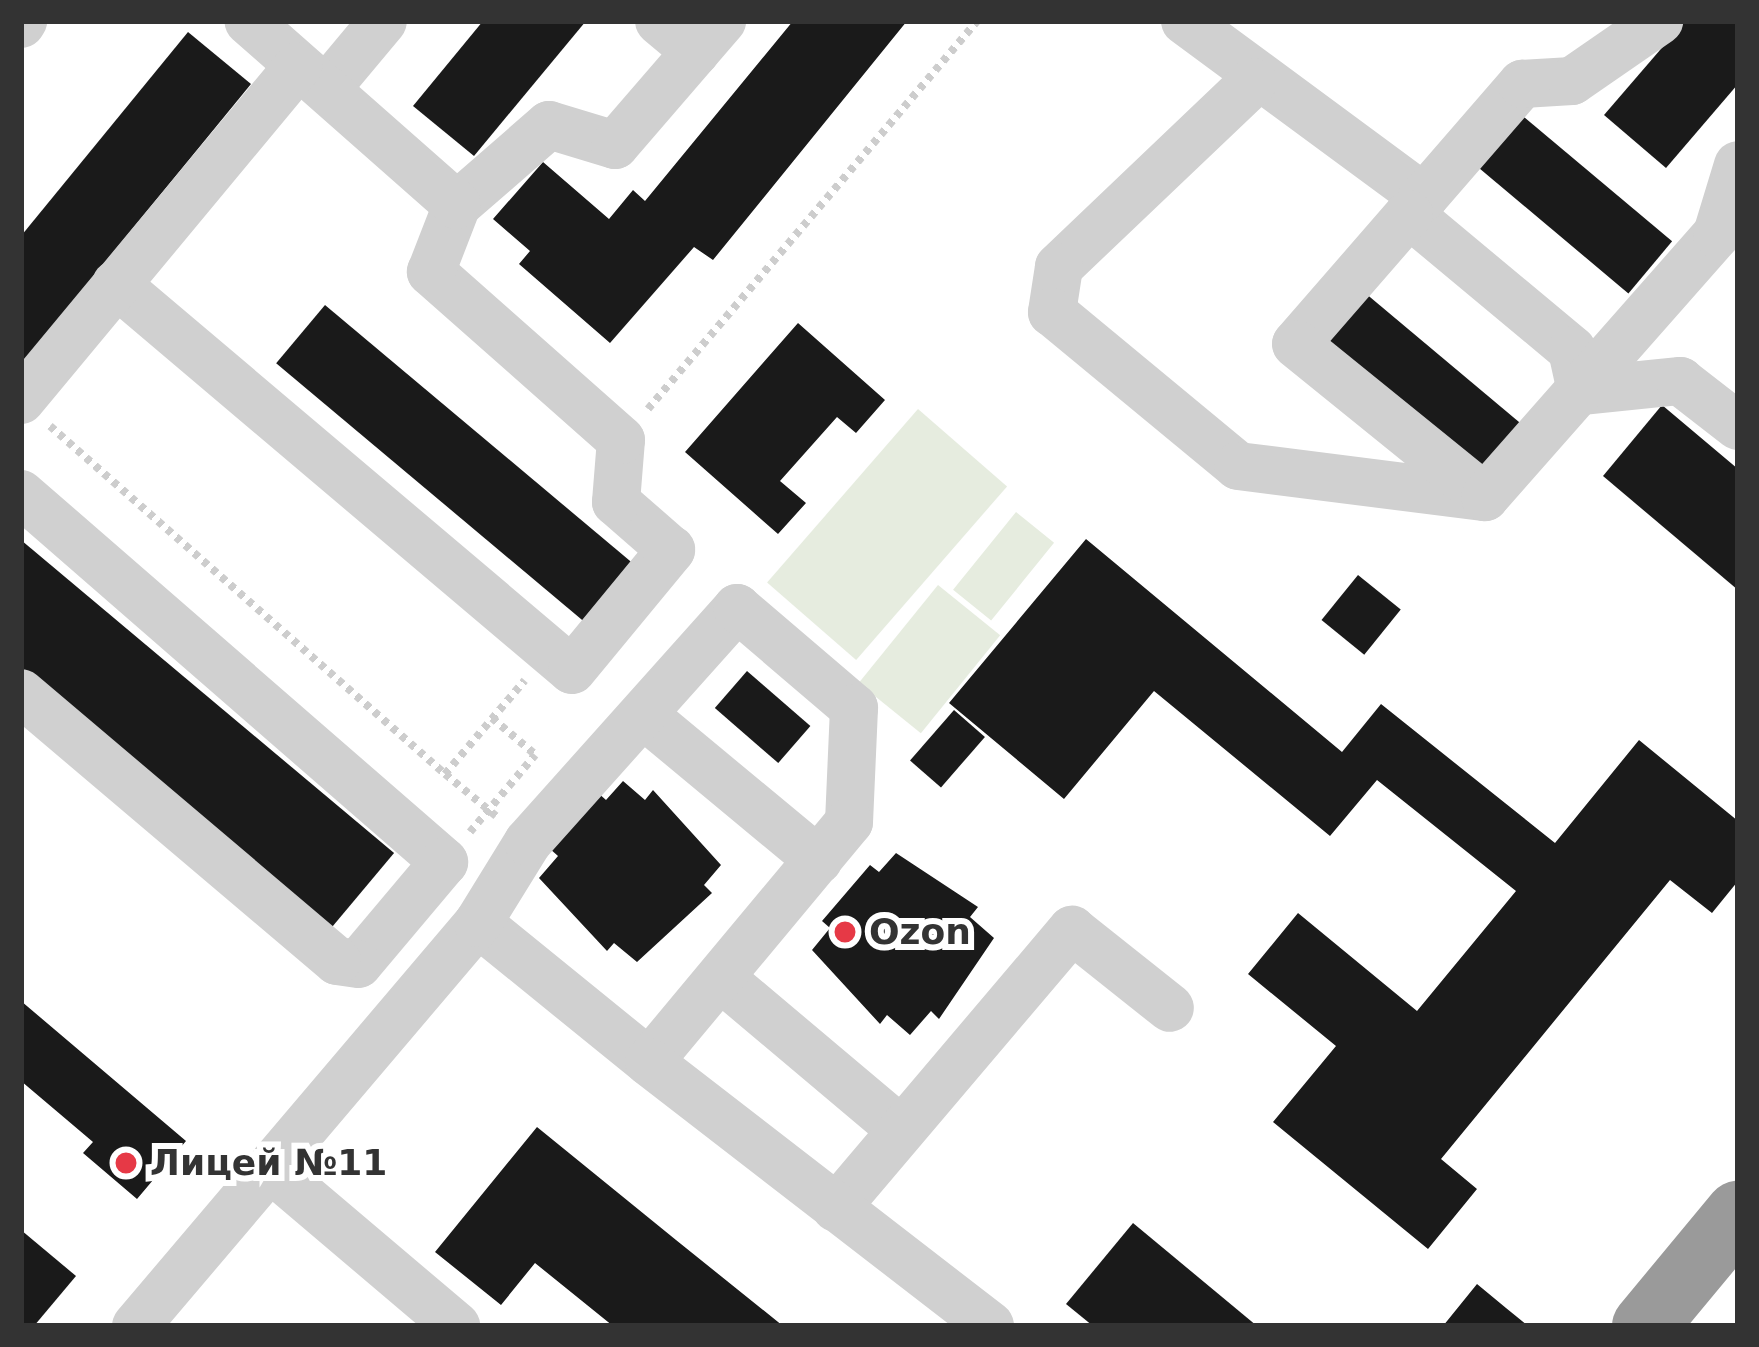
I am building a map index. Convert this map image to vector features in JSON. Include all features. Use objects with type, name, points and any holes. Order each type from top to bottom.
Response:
[{"type":"highway","points":[[1646,1326],[1738,1214]]},
{"type":"lane","points":[[248,21],[458,205]]},
{"type":"lane","points":[[21,400],[116,284],[313,77],[383,21]]},
{"type":"lane","points":[[116,284],[572,670],[671,550],[616,502],[622,440],[431,272],[458,205],[549,124],[615,145],[709,36],[659,21]]},
{"type":"lane","points":[[1184,21],[1253,82],[1284,91],[1572,350],[1580,391]]},
{"type":"lane","points":[[1485,497],[1297,344],[1522,84],[1572,81],[1659,21]]},
{"type":"lane","points":[[1253,82],[1059,267],[1052,312],[1238,466],[1485,497]]},
{"type":"lane","points":[[1485,497],[1717,234],[1738,165]]},
{"type":"lane","points":[[1580,391],[1680,380],[1738,426]]},
{"type":"lane","points":[[21,494],[444,862],[358,964],[338,961],[21,693]]},
{"type":"lane","points":[[136,1326],[478,923],[528,842],[573,788],[646,717],[738,608],[854,708],[849,822],[649,1062]]},
{"type":"lane","points":[[646,717],[818,860]]},
{"type":"lane","points":[[478,923],[990,1326]]},
{"type":"lane","points":[[836,1208],[1072,930],[1170,1008]]},
{"type":"lane","points":[[722,979],[901,1129]]},
{"type":"lane","points":[[271,1169],[456,1326]]},
{"type":"path","points":[[622,440],[977,21]]},
{"type":"path","points":[[21,400],[528,842]]},
{"type":"path","points":[[445,774],[550,652]]},
{"type":"path","points":[[492,718],[573,788]]},
{"type":"path","points":[[444,862],[535,755]]},
{"type":"shaded area","points":[[918,409],[1007,486],[856,660],[767,583]]},
{"type":"shaded area","points":[[1016,512],[1054,543],[991,621],[953,590]]},
{"type":"shaded area","points":[[938,585],[1000,635],[921,733],[859,683]]},
{"type":"building","points":[[483,21],[586,21],[474,156],[413,106]]},
{"type":"building","points":[[793,21],[907,21],[713,260],[694,247],[610,343],[519,264],[530,251],[493,219],[543,162],[609,219],[633,190],[645,201]]},
{"type":"building","points":[[1685,21],[1738,21],[1738,84],[1666,168],[1604,115]]},
{"type":"building","points":[[188,32],[251,84],[21,365],[21,236]]},
{"type":"building","points":[[1512,107],[1672,241],[1628,293],[1468,159]]},
{"type":"building","points":[[1358,287],[1523,426],[1481,476],[1316,338]]},
{"type":"building","points":[[325,305],[638,567],[589,625],[276,363]]},
{"type":"building","points":[[798,323],[885,400],[856,433],[837,417],[780,481],[806,503],[778,534],[685,452]]},
{"type":"building","points":[[1662,405],[1738,469],[1738,590],[1603,476]]},
{"type":"building","points":[[1086,539],[1342,752],[1381,704],[1555,843],[1639,740],[1738,821],[1738,881],[1712,913],[1670,880],[1441,1159],[1477,1189],[1428,1249],[1273,1122],[1336,1046],[1248,974],[1298,913],[1417,1011],[1516,891],[1377,780],[1330,836],[1154,691],[1064,799],[949,703]]},
{"type":"building","points":[[21,540],[394,853],[328,931],[21,673]]},
{"type":"building","points":[[1358,575],[1401,610],[1364,655],[1321,620]]},
{"type":"building","points":[[747,671],[810,726],[778,763],[715,708]]},
{"type":"building","points":[[954,710],[985,737],[941,787],[910,761]]},
{"type":"building","points":[[623,781],[645,800],[653,790],[721,865],[704,885],[712,893],[637,962],[614,943],[607,951],[539,878],[558,856],[549,848],[597,792],[606,800]]},
{"type":"building","points":[[896,853],[978,907],[970,917],[994,938],[939,1019],[931,1011],[910,1035],[887,1015],[880,1024],[812,950],[830,928],[822,921],[870,865],[879,872]]},
{"type":"building","points":[[21,1001],[186,1141],[137,1199],[83,1153],[93,1142],[21,1081]]},
{"type":"building","points":[[537,1127],[783,1326],[613,1326],[535,1263],[501,1305],[435,1252]]},
{"type":"building","points":[[1133,1223],[1257,1326],[1093,1326],[1066,1304]]},
{"type":"building","points":[[21,1230],[76,1276],[34,1326],[21,1326]]},
{"type":"building","points":[[1477,1284],[1506,1308],[1528,1326],[1443,1326]]},
{"type":"place","name":"Ozon","points":[[845,932]]},
{"type":"place","name":"Лицей №11","points":[[126,1163]]}]
